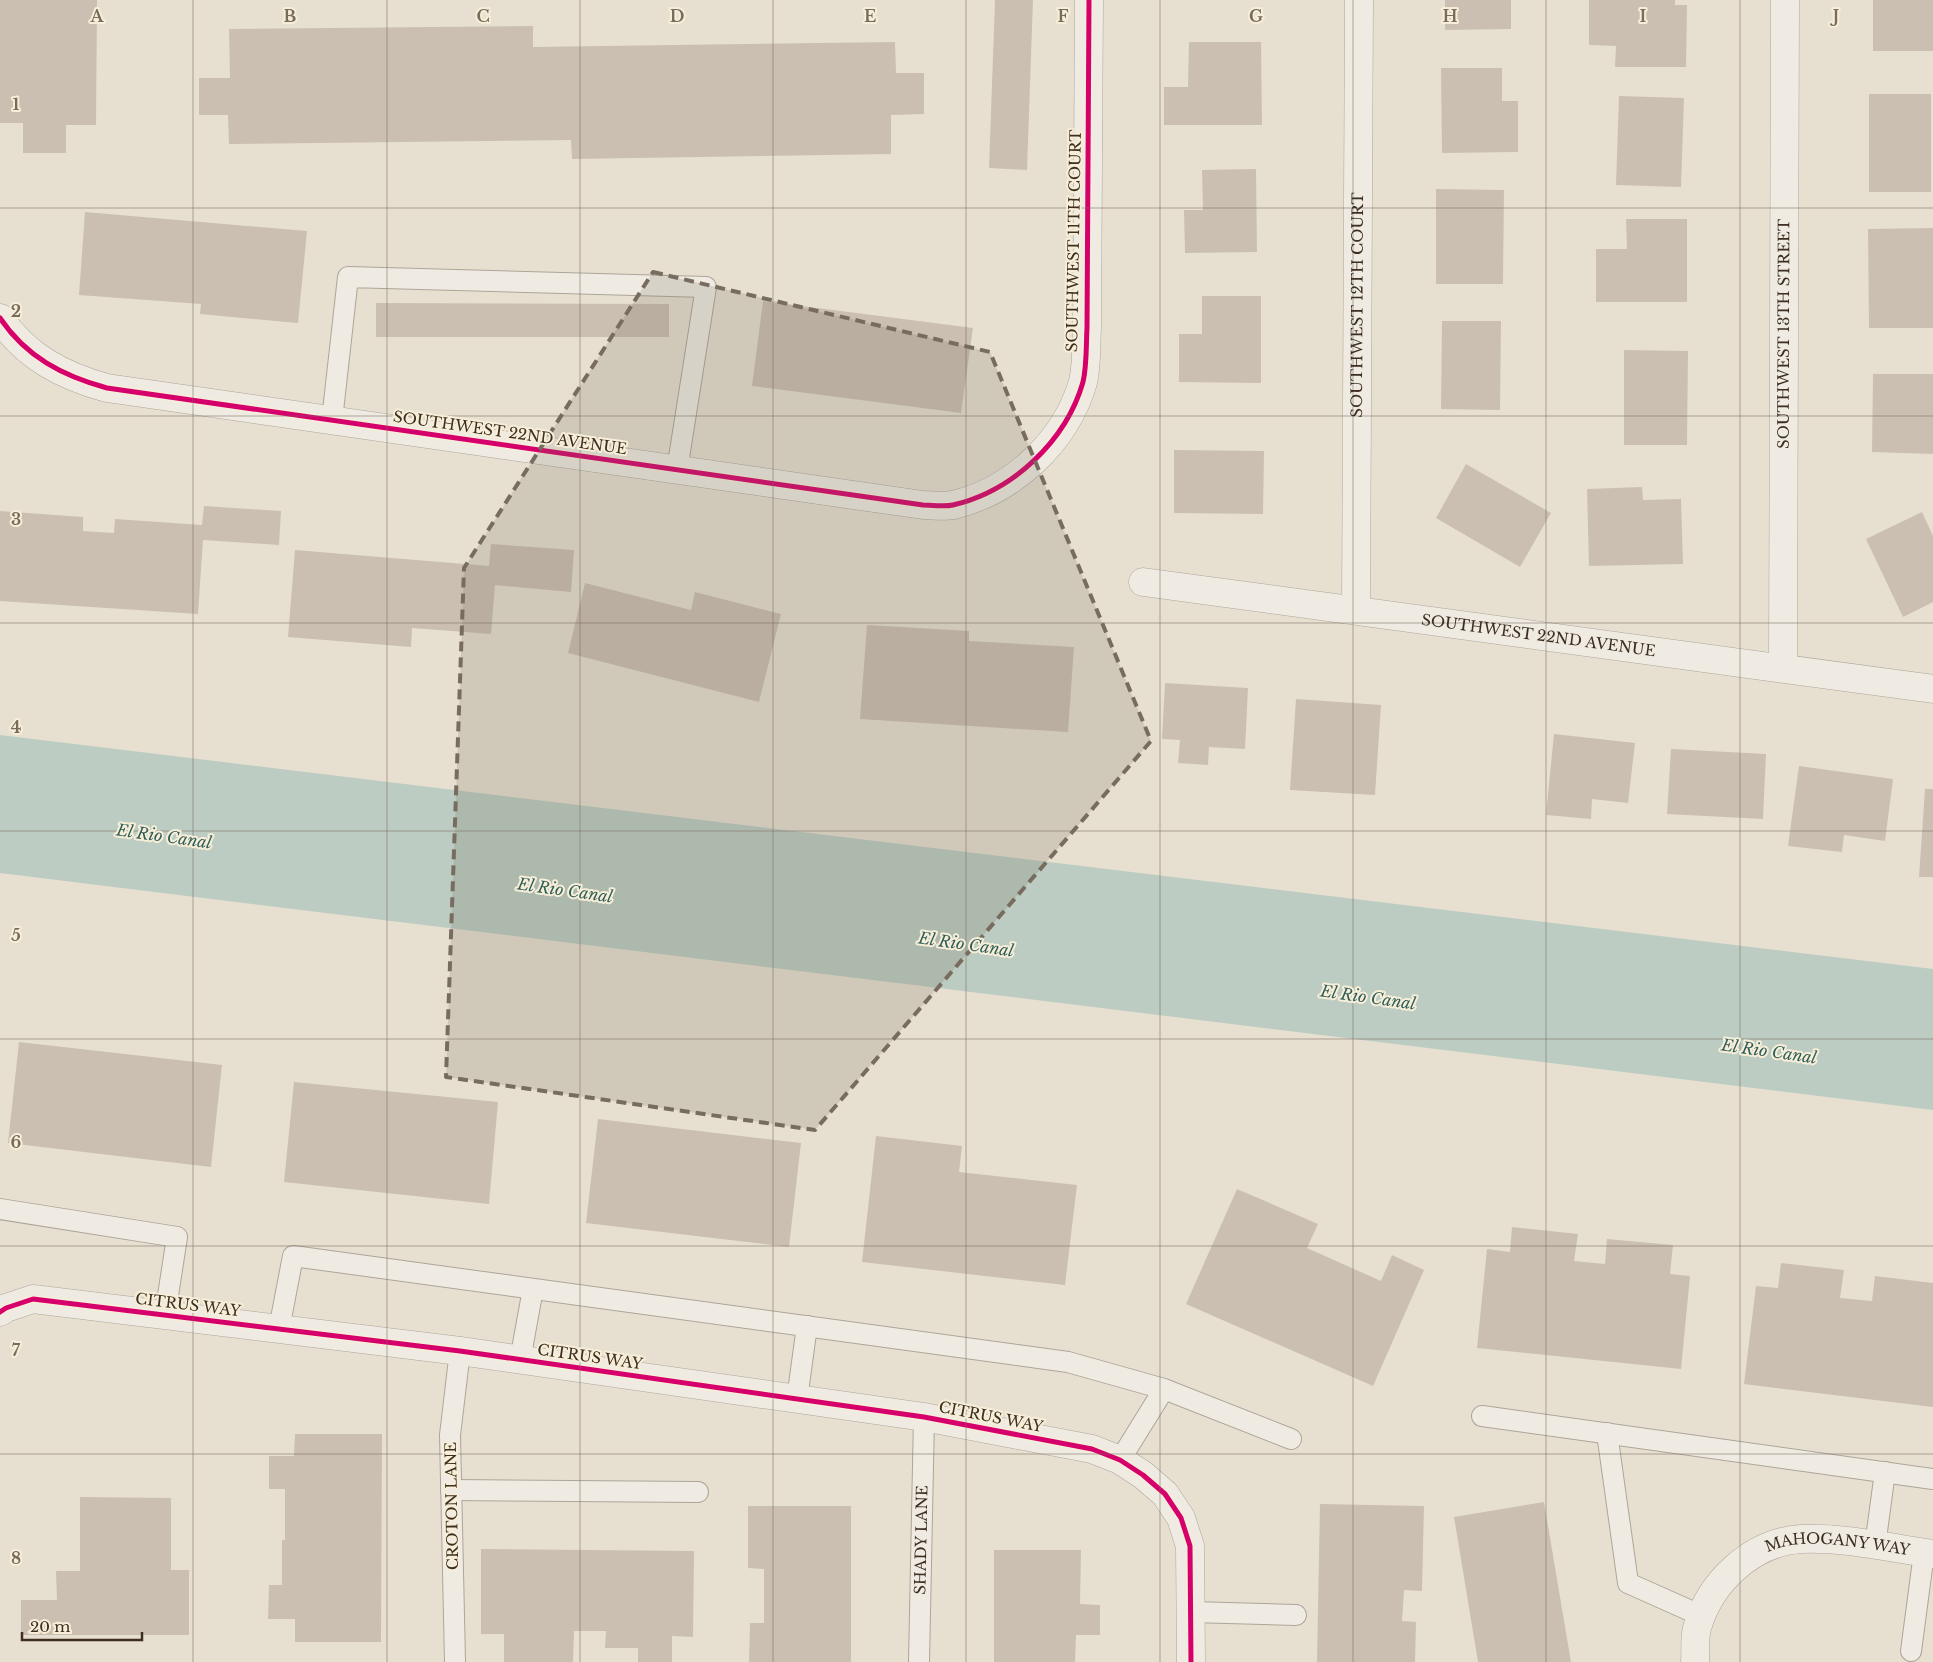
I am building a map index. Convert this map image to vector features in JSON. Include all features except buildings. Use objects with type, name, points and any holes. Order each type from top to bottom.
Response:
[{"type":"street","name":"SOUTHWEST 11TH COURT","points":[[1029,465],[1052,442],[1070,415],[1083,380],[1087,328],[1088,0]]},
{"type":"street","name":"SOUTHWEST 12TH COURT","points":[[1356,609],[1359,0]]},
{"type":"street","name":"SOUTHWEST 13TH STREET","points":[[1783,668],[1785,0]]},
{"type":"street","name":"SOUTHWEST 22ND AVENUE","points":[[0,318],[28,351],[52,368],[78,380],[107,388],[922,505],[952,505],[993,488],[1029,465]]},
{"type":"street","name":"SOUTHWEST 22ND AVENUE","points":[[1143,582],[1356,609],[1933,689]]},
{"type":"street","name":"CITRUS WAY","points":[[0,1312],[33,1299],[460,1351],[924,1417],[1092,1449],[1120,1460],[1143,1475],[1164,1494],[1181,1518],[1190,1546],[1191,1662]]},
{"type":"street","name":"MAHOGANY WAY","points":[[1695,1662],[1697,1630],[1707,1602],[1723,1579],[1745,1559],[1771,1546],[1799,1540],[1828,1539],[1929,1554]]},
{"type":"lane","points":[[332,420],[348,277],[706,287],[677,470]]},
{"type":"lane","points":[[0,1209],[177,1236],[165,1315]]},
{"type":"lane","points":[[279,1329],[293,1256],[1068,1362],[1164,1389],[1292,1439]]},
{"type":"lane","points":[[520,1360],[533,1289]]},
{"type":"lane","points":[[798,1399],[807,1326]]},
{"type":"lane","name":"CROTON LANE","points":[[455,1662],[450,1435],[460,1351]]},
{"type":"lane","points":[[1120,1460],[1164,1389]]},
{"type":"lane","points":[[1482,1416],[1933,1479]]},
{"type":"lane","name":"SHADY LANE","points":[[918,1662],[924,1417]]},
{"type":"lane","points":[[1607,1433],[1628,1583],[1702,1616]]},
{"type":"lane","points":[[1875,1546],[1885,1472]]},
{"type":"lane","points":[[451,1490],[698,1492]]},
{"type":"lane","points":[[1911,1651],[1929,1554]]},
{"type":"lane","points":[[1191,1612],[1296,1615]]},
{"type":"highlighted area","points":[[653,272],[990,352],[1151,741],[815,1130],[446,1077],[464,568]]},
{"type":"water","name":"El Rio Canal","points":[[0,735],[1933,969],[1933,1110],[0,873]]},
{"type":"cycle path","points":[[0,318],[22,344],[47,363],[75,377],[107,388],[923,505],[953,505],[975,498],[996,488],[1034,460],[1064,424],[1075,404],[1083,382],[1086,362],[1087,328],[1089,0]]},
{"type":"cycle path","points":[[0,1312],[6,1308],[33,1299],[460,1351],[924,1417],[1092,1449],[1120,1460],[1143,1475],[1165,1494],[1181,1518],[1190,1546],[1191,1662]]}]
